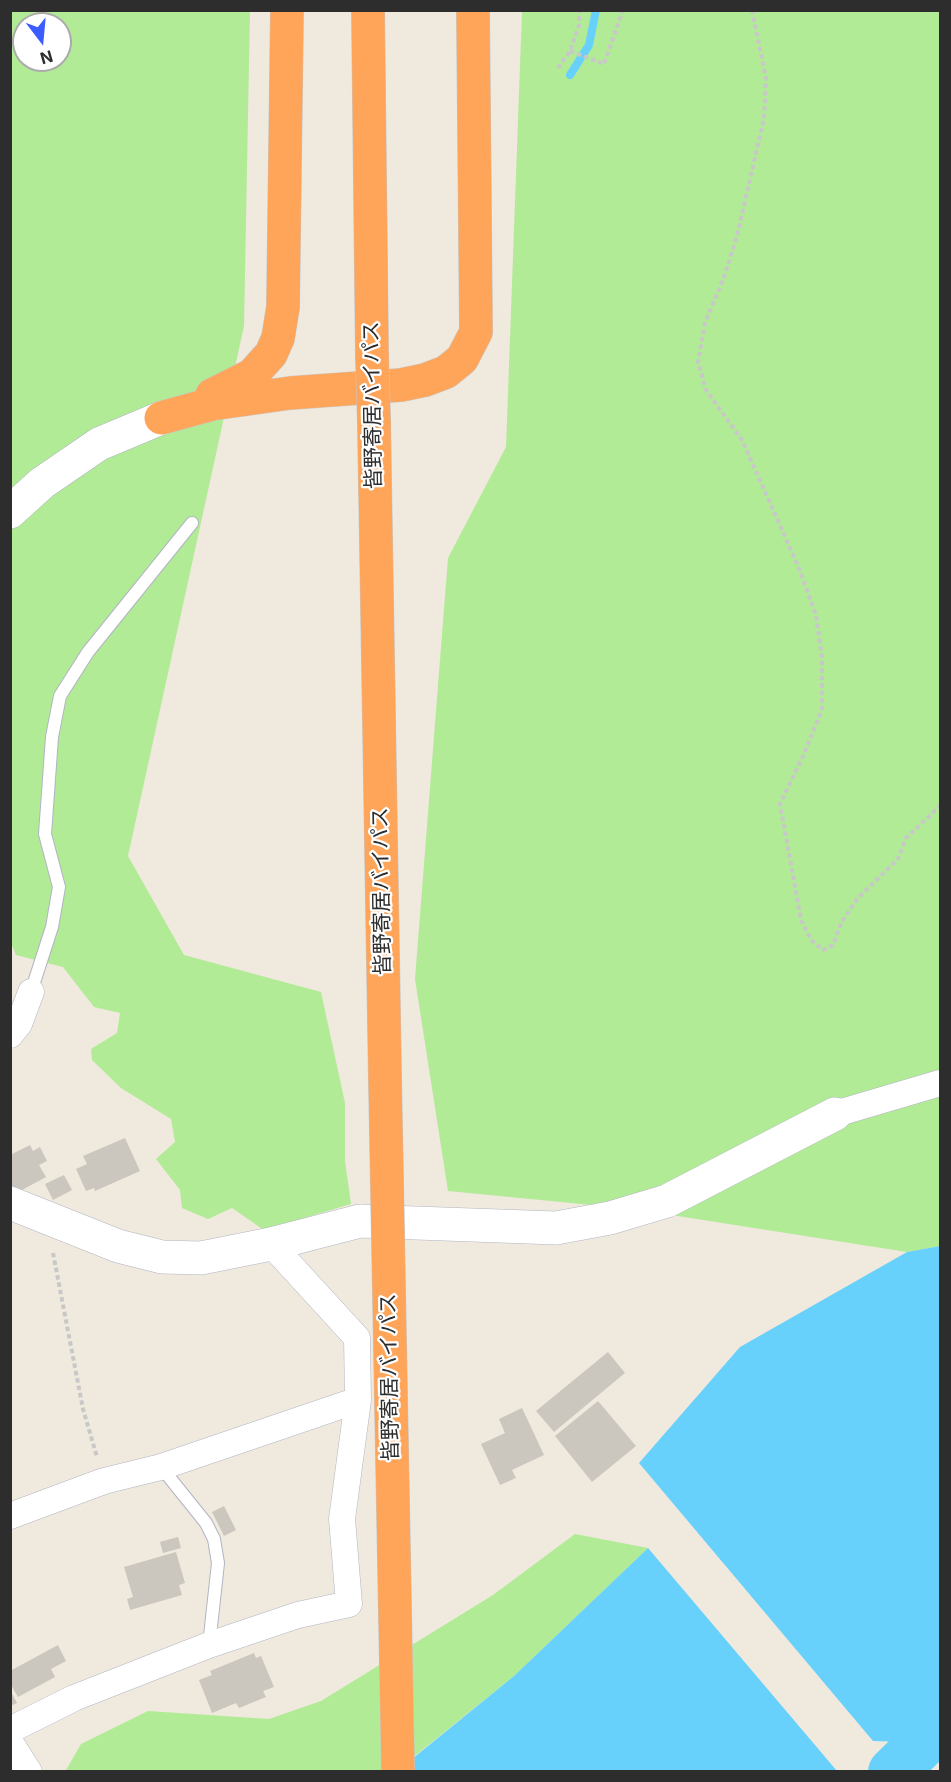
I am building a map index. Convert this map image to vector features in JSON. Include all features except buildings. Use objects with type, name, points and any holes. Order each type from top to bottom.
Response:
[{"type":"highway","points":[[161,418],[252,375],[271,354],[278,338],[283,307],[287,10]]},
{"type":"highway","name":"皆野寄居バイパス","points":[[368,10],[384,1078],[398,1772]]},
{"type":"highway","points":[[161,418],[212,404],[290,393],[401,385],[425,380],[446,372],[462,359],[476,332],[473,10]]},
{"type":"street","points":[[10,512],[42,483],[99,444],[161,418]]},
{"type":"street","points":[[10,1035],[19,1024],[31,992]]},
{"type":"street","points":[[10,1203],[118,1246],[162,1257],[201,1258],[271,1244],[360,1221],[556,1228],[610,1218],[667,1201],[835,1114],[940,1083]]},
{"type":"street","points":[[10,1730],[74,1698],[209,1645],[298,1615],[348,1604],[342,1519],[358,1400],[357,1338],[271,1244]]},
{"type":"street","points":[[10,1516],[104,1481],[161,1467],[358,1400]]},
{"type":"street","points":[[10,1742],[28,1772]]},
{"type":"lane","points":[[31,992],[52,927],[59,887],[45,834],[51,737],[60,696],[88,652],[192,523]]},
{"type":"lane","points":[[161,1467],[206,1522],[214,1539],[218,1563],[209,1645]]},
{"type":"path","points":[[558,68],[570,51],[579,25],[579,10]]},
{"type":"path","points":[[570,51],[604,64],[623,10]]},
{"type":"path","points":[[752,10],[766,79],[764,118],[737,236],[724,277],[705,323],[698,362],[706,390],[742,440],[798,566],[816,615],[822,658],[822,710],[780,804],[801,920],[811,940],[823,950],[833,945],[841,923],[857,899],[898,859],[906,838],[940,806]]},
{"type":"path","points":[[46,1217],[83,1409],[104,1481]]},
{"type":"green space","points":[[11,11],[250,11],[244,326],[128,856],[184,955],[321,992],[345,1103],[345,1161],[351,1204],[307,1217],[271,1235],[232,1208],[208,1219],[182,1208],[180,1190],[156,1159],[175,1142],[171,1119],[121,1088],[92,1060],[91,1049],[117,1033],[120,1013],[94,1007],[63,967],[16,955],[11,943]]},
{"type":"green space","points":[[522,11],[940,11],[940,1246],[907,1252],[633,1209],[448,1191],[415,979],[448,558],[506,447]]},
{"type":"green space","points":[[575,1534],[648,1548],[514,1676],[396,1771],[65,1772],[81,1744],[148,1711],[269,1719],[321,1701],[493,1595]]},
{"type":"water","points":[[940,1246],[940,1743],[873,1741],[639,1463],[740,1347],[907,1252]]},
{"type":"water","points":[[648,1548],[837,1771],[396,1772],[514,1676]]},
{"type":"waterway","points":[[570,75],[589,45],[596,10]]},
{"type":"waterway","points":[[893,1772],[940,1726]]}]
